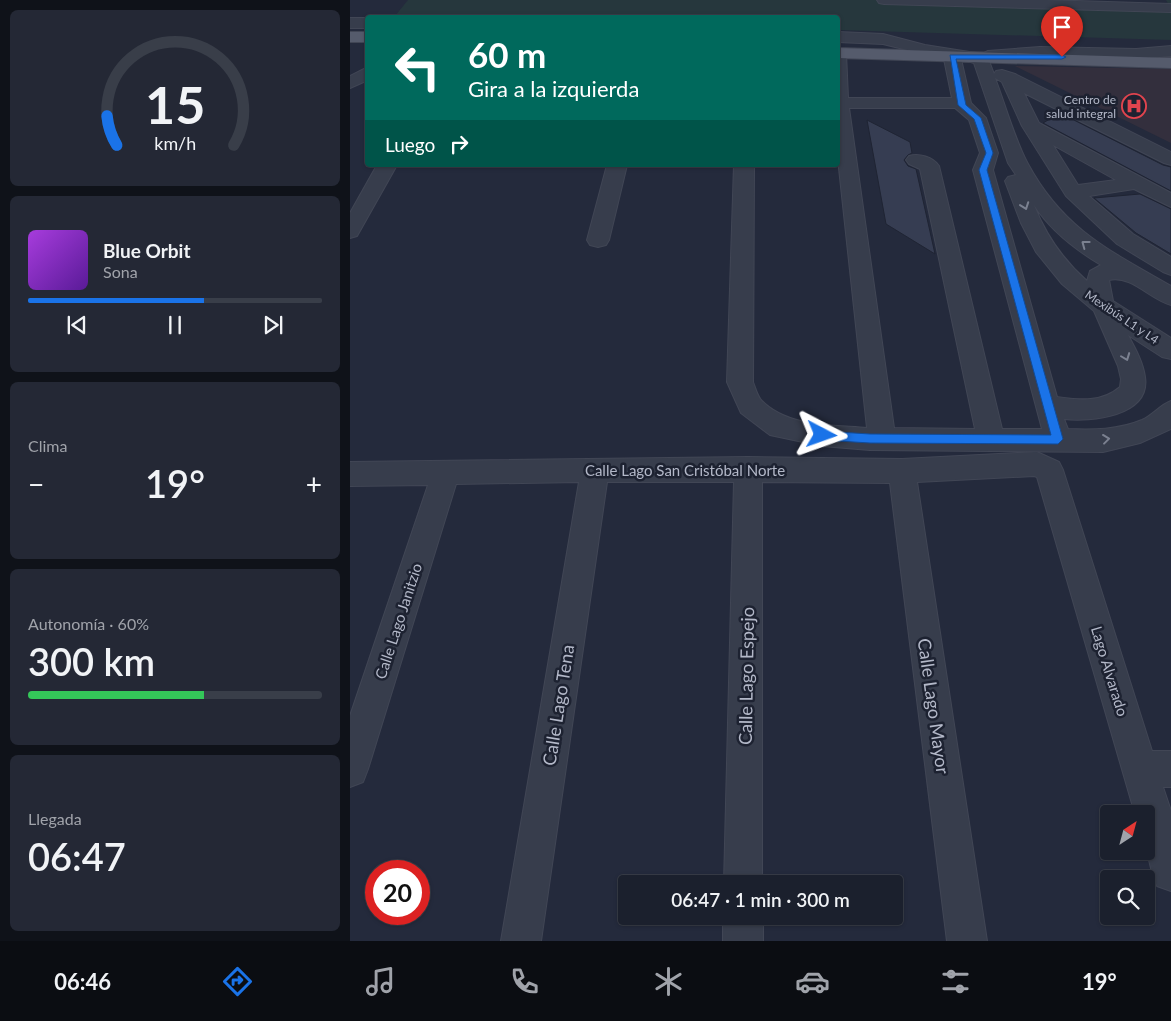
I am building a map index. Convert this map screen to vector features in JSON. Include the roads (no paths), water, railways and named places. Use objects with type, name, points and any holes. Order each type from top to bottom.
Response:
[{"type":"main road","points":[[350,37],[365,37]]},
{"type":"main road","points":[[971,61],[1011,45],[1042,43],[1171,45]]},
{"type":"main road","points":[[840,53],[971,61],[1006,58],[1171,62]]},
{"type":"street","points":[[884,0],[1171,8]]},
{"type":"street","points":[[350,23],[365,24]]},
{"type":"street","points":[[840,37],[883,39],[971,61],[1009,78],[1171,160]]},
{"type":"street","points":[[971,61],[1040,52],[1136,54],[1171,51]]},
{"type":"street","points":[[962,104],[971,61]]},
{"type":"street","points":[[971,61],[1018,163],[1049,212],[1092,250],[1171,297]]},
{"type":"street","name":"Mexibús L1 y L4","points":[[971,61],[1029,218],[1044,247],[1081,290],[1171,350]]},
{"type":"street","points":[[350,83],[365,64]]},
{"type":"street","points":[[1009,78],[1031,126],[1073,192],[1125,239],[1171,267]]},
{"type":"street","points":[[840,103],[962,104],[977,118],[990,153],[983,170],[1047,406],[1058,439]]},
{"type":"street","points":[[840,111],[882,439]]},
{"type":"street","points":[[1031,126],[1171,201]]},
{"type":"street","points":[[916,160],[929,166],[991,440]]},
{"type":"street","points":[[350,231],[386,167]]},
{"type":"street","points":[[598,240],[616,167]]},
{"type":"street","points":[[744,167],[740,382],[750,406],[779,427],[822,435],[882,439],[1058,439],[1103,441],[1134,435],[1168,418],[1171,412]]},
{"type":"street","points":[[1073,192],[1137,182]]},
{"type":"street","points":[[1047,406],[1092,411],[1104,409],[1126,397],[1132,390],[1134,382],[1130,369],[1103,306],[1096,284],[1098,277],[1105,272],[1128,271]]},
{"type":"street","name":"Calle Lago San Cristóbal Norte","points":[[350,474],[748,469],[902,471],[1037,464],[1049,470]]},
{"type":"street","name":"Calle Lago Espejo","points":[[743,875],[748,469]]},
{"type":"street","name":"Calle Lago Tena","points":[[521,941],[595,470]]},
{"type":"street","name":"Lago Alvarado","points":[[1049,470],[1155,768],[1171,872]]},
{"type":"street","name":"Calle Lago Mayor","points":[[902,471],[967,941]]},
{"type":"street","name":"Calle Lago Janitzio","points":[[350,769],[446,472]]},
{"type":"street","points":[[743,925],[743,941]]},
{"type":"place","name":"Centro de salud integral","points":[[1134,106]]}]
